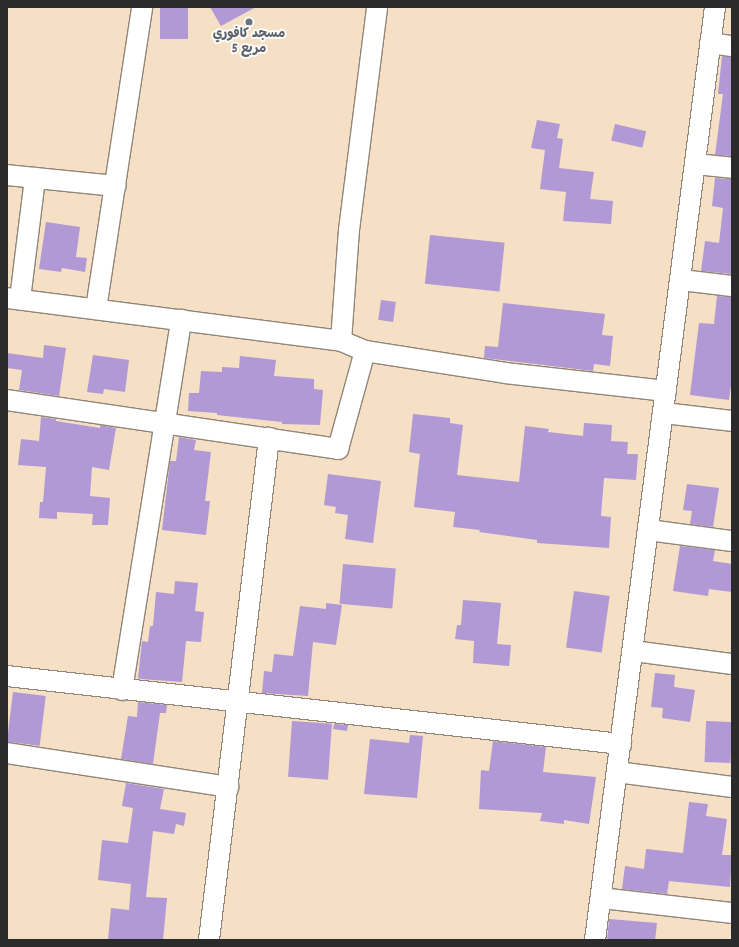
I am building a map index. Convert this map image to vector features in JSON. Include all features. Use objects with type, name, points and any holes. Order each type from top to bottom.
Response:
[{"type":"street","points":[[96,309],[142,7]]},
{"type":"street","points":[[341,341],[349,230],[377,7]]},
{"type":"street","points":[[596,940],[715,7]]},
{"type":"street","points":[[710,43],[732,46]]},
{"type":"street","points":[[696,164],[732,168]]},
{"type":"street","points":[[7,175],[115,186]]},
{"type":"street","points":[[35,178],[13,298],[341,341],[365,351],[505,373],[666,391]]},
{"type":"street","points":[[681,280],[732,286]]},
{"type":"street","points":[[122,690],[181,320]]},
{"type":"street","points":[[7,400],[338,449],[365,351]]},
{"type":"street","points":[[664,413],[732,421]]},
{"type":"street","points":[[209,940],[269,438]]},
{"type":"street","points":[[648,530],[732,541]]},
{"type":"street","points":[[633,651],[732,664]]},
{"type":"street","points":[[7,676],[122,690],[621,744]]},
{"type":"street","points":[[7,753],[228,787]]},
{"type":"street","points":[[617,772],[732,787]]},
{"type":"street","points":[[601,898],[732,913]]},
{"type":"building","points":[[160,7],[188,7],[188,39],[160,39]]},
{"type":"building","points":[[210,7],[256,7],[221,26]]},
{"type":"building","points":[[722,56],[732,57],[732,156],[715,155],[723,94],[718,94]]},
{"type":"building","points":[[537,120],[560,124],[557,138],[563,139],[559,168],[594,172],[590,199],[613,201],[611,224],[563,221],[566,192],[540,189],[545,150],[531,148]]},
{"type":"building","points":[[615,124],[646,131],[642,148],[611,141]]},
{"type":"building","points":[[715,178],[732,179],[732,274],[701,271],[705,241],[719,243],[723,208],[712,206]]},
{"type":"building","points":[[46,222],[80,227],[76,257],[87,258],[85,272],[62,268],[61,272],[39,269]]},
{"type":"building","points":[[430,235],[505,243],[499,292],[425,284]]},
{"type":"building","points":[[717,296],[732,297],[732,378],[729,400],[690,395],[699,323],[714,324]]},
{"type":"building","points":[[381,300],[396,302],[393,322],[378,320]]},
{"type":"building","points":[[503,303],[605,314],[602,335],[613,336],[610,366],[594,364],[593,371],[484,358],[485,346],[498,347]]},
{"type":"building","points":[[44,345],[66,348],[59,396],[19,390],[22,370],[7,368],[7,353],[43,358]]},
{"type":"building","points":[[93,355],[129,360],[125,392],[104,389],[103,394],[87,392]]},
{"type":"building","points":[[240,356],[276,360],[274,376],[314,379],[314,389],[323,390],[320,425],[282,424],[282,422],[217,415],[217,413],[188,411],[189,393],[199,393],[201,371],[222,372],[222,367],[239,368]]},
{"type":"building","points":[[413,414],[450,418],[450,423],[463,425],[457,475],[519,482],[525,426],[549,429],[548,432],[583,436],[584,423],[612,425],[611,441],[628,442],[627,454],[638,454],[636,480],[604,478],[601,516],[611,517],[609,548],[537,543],[537,540],[453,527],[455,512],[414,507],[420,454],[409,452]]},
{"type":"building","points":[[41,417],[100,428],[100,425],[116,428],[109,470],[92,467],[90,496],[110,498],[108,525],[92,525],[93,514],[57,512],[57,519],[39,518],[40,502],[43,502],[46,467],[18,465],[21,439],[39,441]]},
{"type":"building","points":[[179,437],[196,440],[194,450],[211,452],[205,501],[210,501],[206,535],[162,530],[170,461],[176,461]]},
{"type":"building","points":[[328,474],[381,481],[373,543],[345,539],[348,515],[335,513],[336,507],[324,505]]},
{"type":"building","points":[[687,484],[719,488],[713,527],[690,524],[692,511],[683,510]]},
{"type":"building","points":[[680,546],[715,550],[713,561],[732,564],[732,592],[709,589],[708,596],[673,591]]},
{"type":"building","points":[[343,564],[396,569],[392,608],[340,604]]},
{"type":"building","points":[[175,581],[198,583],[195,611],[204,612],[201,642],[186,641],[182,682],[138,678],[142,641],[148,642],[150,626],[153,626],[156,592],[174,594]]},
{"type":"building","points":[[574,591],[610,596],[602,652],[566,647]]},
{"type":"building","points":[[463,600],[501,603],[497,644],[511,645],[509,666],[473,663],[474,641],[455,639],[457,625],[461,625]]},
{"type":"building","points":[[326,603],[342,605],[336,645],[313,642],[308,696],[262,693],[264,671],[272,672],[274,654],[293,656],[300,606],[326,609]]},
{"type":"building","points":[[655,673],[675,675],[674,687],[695,690],[690,722],[662,718],[663,708],[651,707]]},
{"type":"building","points":[[13,692],[46,696],[40,746],[7,742]]},
{"type":"building","points":[[138,702],[167,705],[166,713],[160,713],[153,764],[121,759],[128,716],[137,717]]},
{"type":"building","points":[[292,721],[332,724],[328,780],[288,777]]},
{"type":"building","points":[[706,721],[732,722],[731,763],[705,762]]},
{"type":"building","points":[[334,724],[348,725],[347,731],[333,729]]},
{"type":"building","points":[[410,735],[423,736],[417,798],[364,794],[370,739],[409,743]]},
{"type":"building","points":[[493,741],[546,747],[543,772],[596,777],[589,824],[564,820],[564,824],[540,821],[542,813],[479,809],[481,770],[489,771]]},
{"type":"building","points":[[126,783],[164,789],[160,809],[186,813],[184,826],[176,824],[174,834],[153,831],[146,897],[167,898],[163,940],[108,940],[111,908],[129,910],[131,884],[98,880],[102,840],[128,843],[133,808],[122,806]]},
{"type":"building","points":[[689,802],[708,804],[706,816],[727,819],[722,855],[732,855],[730,887],[669,881],[667,894],[622,889],[625,866],[644,869],[646,849],[683,853]]},
{"type":"building","points":[[609,919],[657,923],[655,940],[607,940]]},
{"type":"place","name":"مسجد كافوري مربع 5","points":[[249,22]]}]
